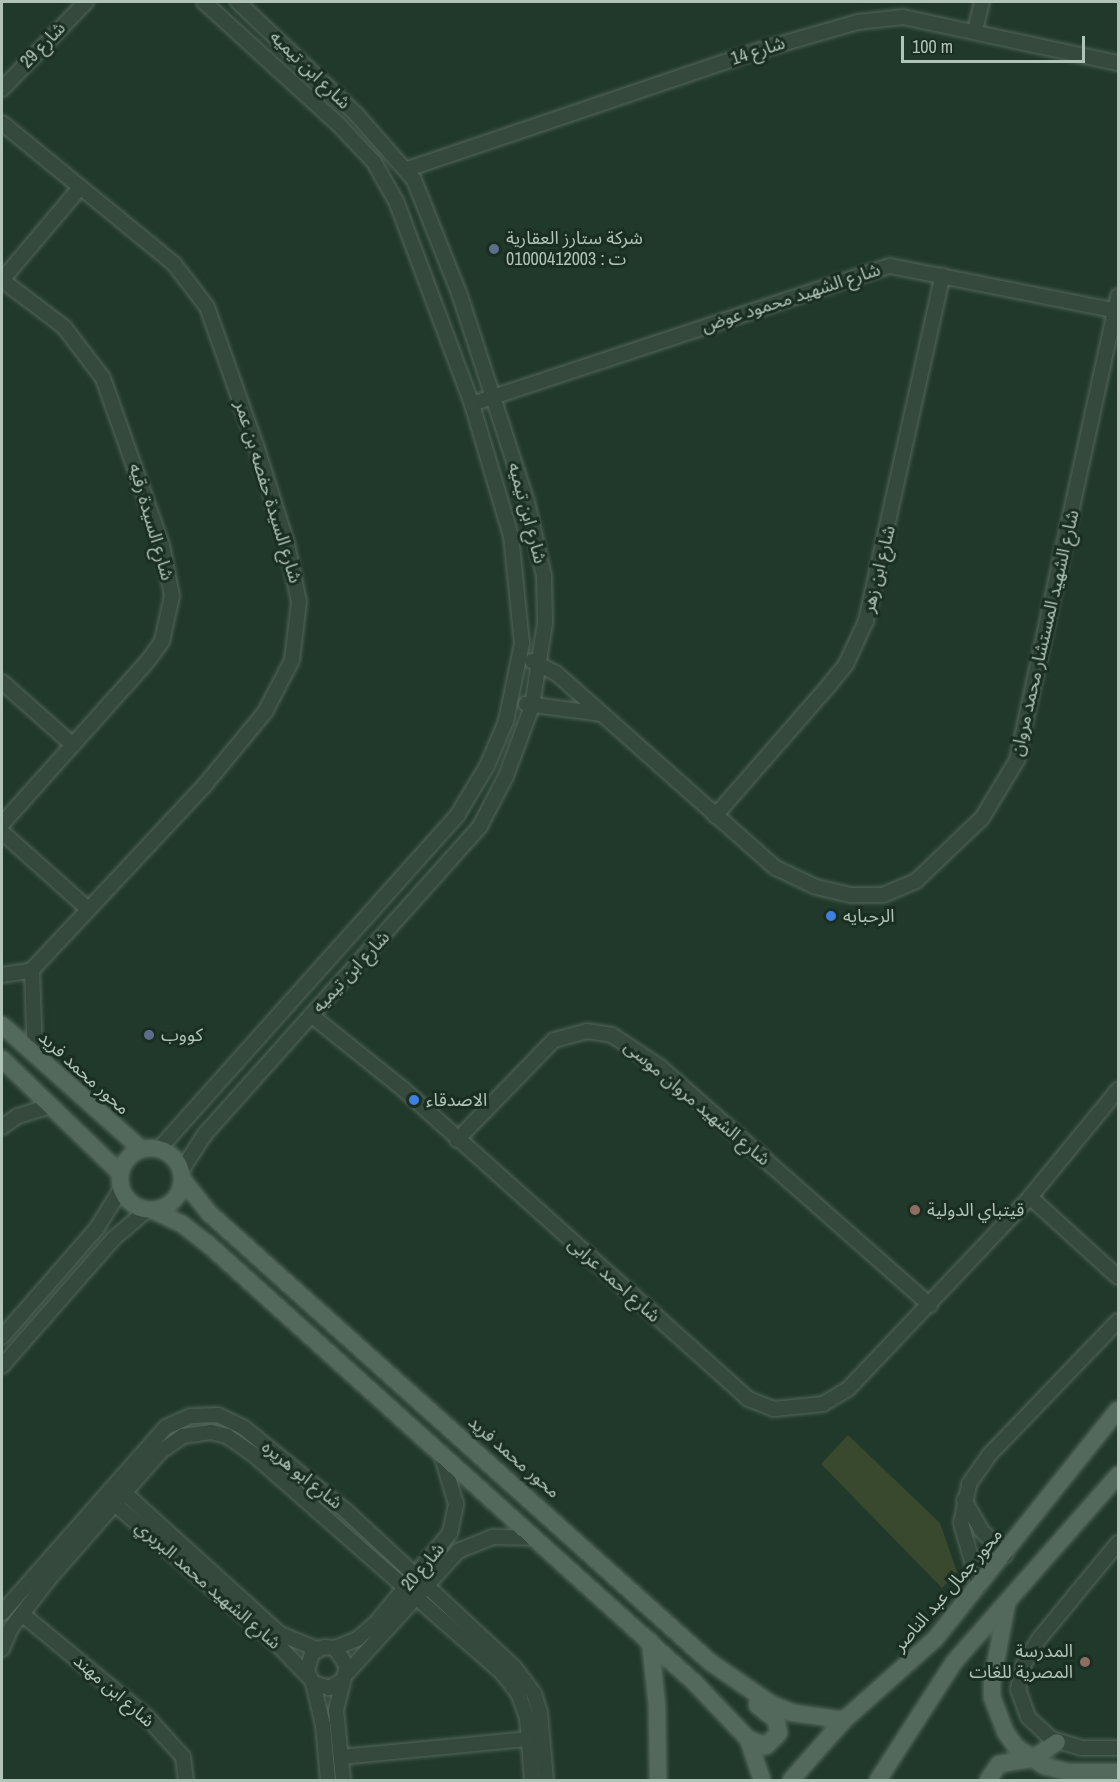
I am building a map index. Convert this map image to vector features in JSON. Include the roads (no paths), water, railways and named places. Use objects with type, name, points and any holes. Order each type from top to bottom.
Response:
[{"type":"main road","name":"محور محمد فريد","points":[[2,1025],[141,1149]]},
{"type":"main road","points":[[2,1059],[51,1106],[121,1181],[130,1203],[182,1224],[208,1244],[531,1538],[650,1641],[748,1739],[761,1745],[770,1744],[778,1738],[780,1728],[755,1702],[749,1689]]},
{"type":"main road","points":[[121,1181],[124,1162],[141,1149],[159,1149],[173,1156],[182,1175],[171,1204],[150,1211]]},
{"type":"main road","name":"محور محمد فريد","points":[[182,1175],[220,1223],[711,1662],[749,1689],[793,1713],[844,1720]]},
{"type":"main road","name":"محور جمال عبد الناصر","points":[[791,1780],[844,1720],[923,1651],[1005,1555],[1119,1410]]},
{"type":"main road","points":[[878,1780],[954,1662],[1119,1475]]},
{"type":"main road","points":[[1008,1599],[992,1663],[993,1697],[1006,1733],[1032,1759],[1068,1772],[1119,1772]]},
{"type":"main road","points":[[650,1641],[658,1780]]},
{"type":"main road","points":[[748,1739],[762,1780]]},
{"type":"main road","points":[[988,1780],[999,1764],[1032,1759],[1057,1742]]},
{"type":"street","name":"شارع 29","points":[[2,89],[86,2]]},
{"type":"street","name":"شارع ابن تيميه","points":[[159,1149],[431,848],[487,766],[513,700],[522,657],[519,588],[511,536],[472,404],[397,203],[382,174],[335,121],[204,2]]},
{"type":"street","name":"شارع ابن تيميه","points":[[182,1175],[205,1134],[480,826],[506,776],[532,706],[541,663],[544,576],[527,502],[459,293],[419,192],[405,165],[238,2]]},
{"type":"street","points":[[975,30],[982,2]]},
{"type":"street","name":"شارع 14","points":[[382,174],[838,26],[903,17],[975,30],[1119,63]]},
{"type":"street","name":"شارع السيدة حفصه بن عمر","points":[[2,123],[79,189],[174,264],[207,308],[256,445],[289,554],[299,602],[292,660],[265,712],[204,786],[87,908],[32,970]]},
{"type":"street","points":[[2,280],[79,189]]},
{"type":"street","points":[[397,203],[419,192]]},
{"type":"street","name":"شارع الشهيد محمود عوض","points":[[472,404],[890,266],[1117,311]]},
{"type":"street","name":"شارع ابن زهر","points":[[715,816],[831,684],[846,664],[866,621],[943,275]]},
{"type":"street","name":"شارع السيدة رقيه","points":[[2,280],[64,327],[103,378],[170,572],[172,596],[162,641],[2,824]]},
{"type":"street","name":"شارع الشهيد المستشار محمد مروان","points":[[522,657],[541,663],[604,714],[758,855],[796,879],[837,893],[867,896],[897,891],[924,876],[989,809],[1008,781],[1024,738],[1119,296]]},
{"type":"street","points":[[2,682],[72,745]]},
{"type":"street","points":[[513,700],[532,706],[604,714]]},
{"type":"street","points":[[2,832],[87,908]]},
{"type":"street","points":[[2,975],[32,970],[35,1056]]},
{"type":"street","name":"شارع احمد عرابى","points":[[311,1015],[374,1064],[698,1357],[748,1399],[762,1406],[792,1409],[835,1399],[930,1305],[1030,1197],[1119,1090]]},
{"type":"street","name":"شارع الشهيد مروان موسى","points":[[457,1140],[554,1040],[587,1031],[612,1035],[660,1067],[930,1305]]},
{"type":"street","points":[[2,1127],[18,1116],[51,1106]]},
{"type":"street","points":[[2,1337],[97,1228],[121,1181]]},
{"type":"street","points":[[1030,1197],[1119,1276]]},
{"type":"street","points":[[2,1366],[113,1239],[150,1211]]},
{"type":"street","points":[[979,1586],[963,1533],[964,1500],[977,1470],[1119,1321]]},
{"type":"street","name":"شارع ابو هريره","points":[[2,1649],[22,1614],[166,1427],[191,1416],[218,1415],[243,1427],[417,1575],[514,1667],[534,1694],[544,1726],[546,1780]]},
{"type":"street","name":"شارع ابو هريره","points":[[2,1613],[115,1494],[171,1442],[198,1431],[226,1436],[254,1454],[511,1682],[524,1706],[532,1780]]},
{"type":"street","name":"شارع 20","points":[[345,1677],[410,1594],[417,1575],[445,1542],[454,1524],[456,1504],[442,1457]]},
{"type":"street","name":"شارع الشهيد محمد البربري","points":[[115,1494],[280,1634],[317,1649]]},
{"type":"street","name":"شارع الشهيد محمد البربري","points":[[115,1494],[277,1644],[311,1680]]},
{"type":"street","points":[[964,1500],[981,1530],[1005,1555]]},
{"type":"street","name":"شارع 20","points":[[335,1648],[366,1632],[410,1594],[428,1585],[458,1551],[474,1542],[502,1536],[531,1538]]},
{"type":"street","points":[[1119,1543],[1039,1639],[1023,1666],[1018,1689],[1023,1709],[1040,1730],[1057,1742],[1082,1748],[1119,1748]]},
{"type":"street","name":"شارع ابن مهند","points":[[22,1614],[147,1717],[183,1757],[186,1780]]},
{"type":"street","points":[[328,1780],[323,1725],[307,1665],[317,1649],[335,1648],[346,1659],[345,1677],[336,1710],[343,1780]]},
{"type":"street","points":[[311,1680],[328,1688],[345,1677]]},
{"type":"street","points":[[341,1757],[529,1739]]},
{"type":"place","name":"شركة ستارز العقارية ت : 01000412003","points":[[494,249]]},
{"type":"place","name":"الرحبايه","points":[[831,916]]},
{"type":"place","name":"كووب","points":[[149,1035]]},
{"type":"place","name":"الاصدقاء","points":[[414,1100]]},
{"type":"place","name":"قيتباي الدولية","points":[[915,1210]]},
{"type":"place","name":"المدرسة المصرية للغات","points":[[1085,1662]]}]
